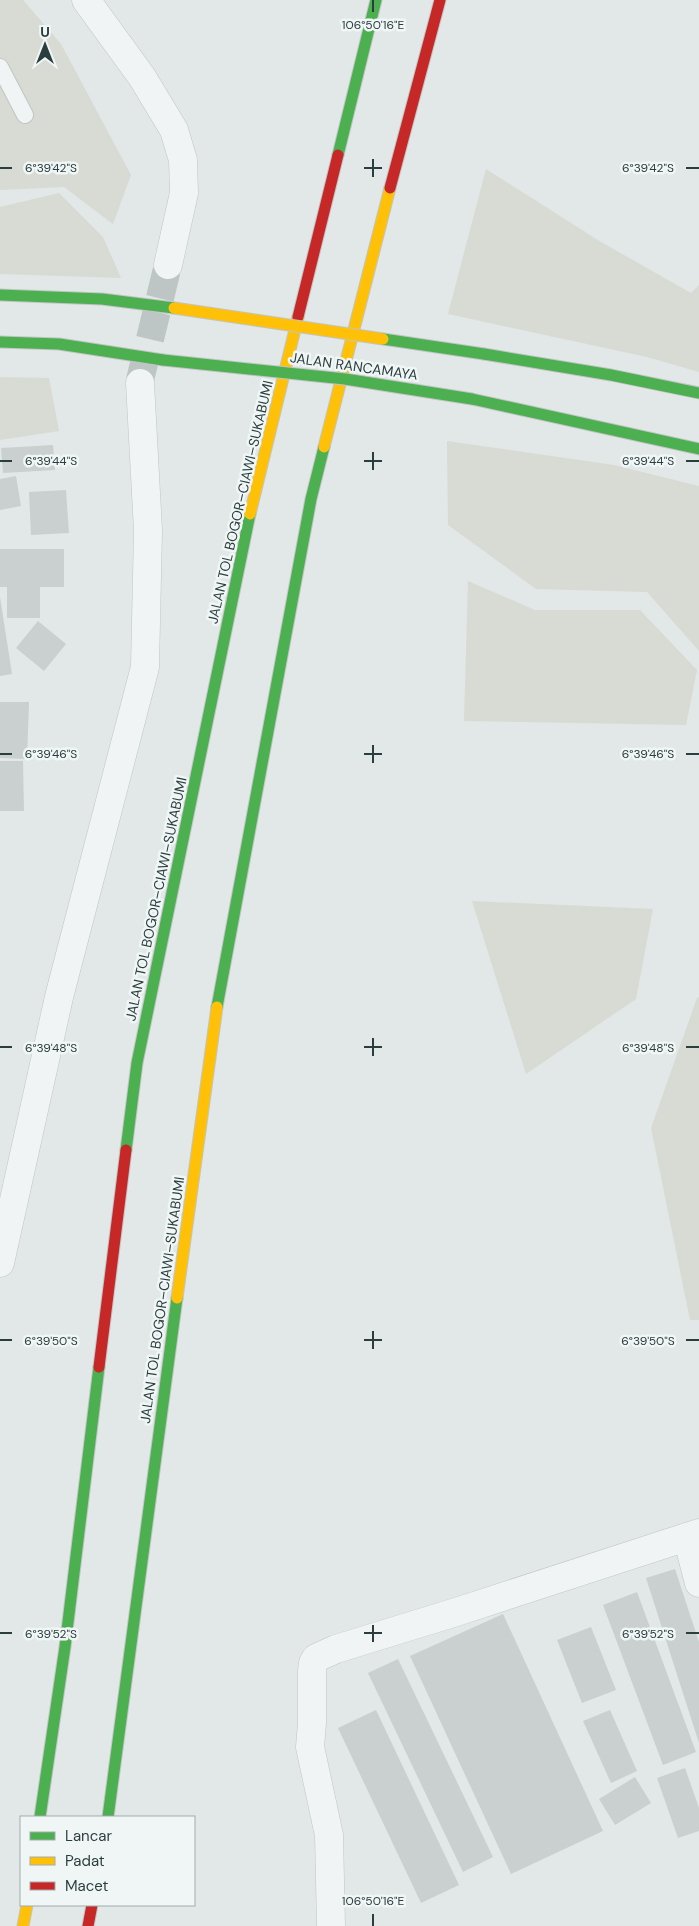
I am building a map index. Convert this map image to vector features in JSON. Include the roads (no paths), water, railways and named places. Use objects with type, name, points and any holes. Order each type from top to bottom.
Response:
[{"type":"main road","name":"JALAN TOL BOGOR–CIAWI–SUKABUMI","points":[[40,1816],[65,1647],[137,1063],[255,490],[376,0]]},
{"type":"main road","name":"JALAN TOL BOGOR–CIAWI–SUKABUMI","points":[[108,1816],[212,1034],[311,499],[409,112],[440,0]]},
{"type":"main road","points":[[0,294],[102,299],[174,308],[484,354],[611,375],[699,393]]},
{"type":"main road","name":"JALAN RANCAMAYA","points":[[0,342],[59,344],[163,360],[345,379],[472,399],[699,449]]},
{"type":"main road","points":[[23,1926],[27,1906]]},
{"type":"main road","points":[[88,1926],[92,1906]]},
{"type":"street","points":[[86,0],[114,37],[174,130],[183,160],[184,193],[168,265]]},
{"type":"street","points":[[0,1263],[59,997],[145,667],[148,530],[140,383]]},
{"type":"street","points":[[333,1925],[329,1835],[310,1747],[312,1671],[316,1658],[336,1649],[693,1535],[699,1583]]},
{"type":"lane","points":[[0,68],[25,115]]},
{"type":"tunnel","points":[[140,380],[168,265]]}]
